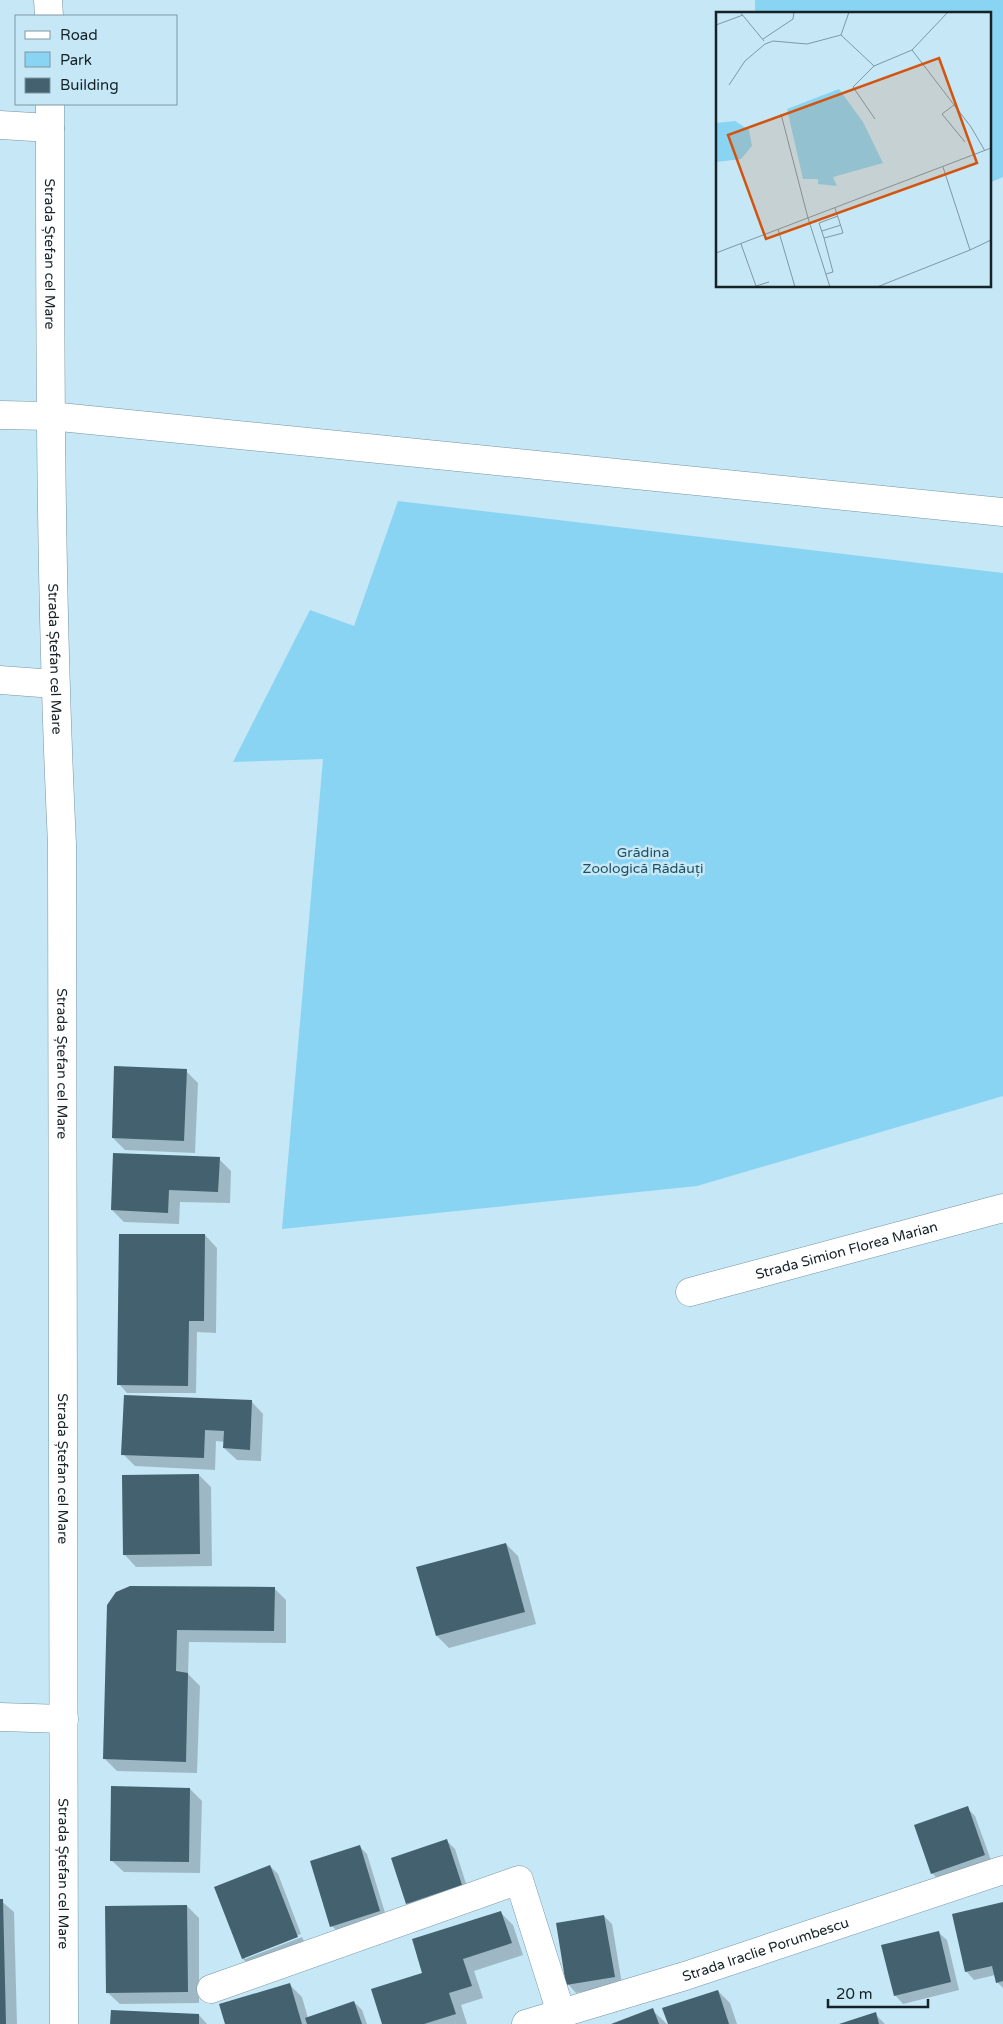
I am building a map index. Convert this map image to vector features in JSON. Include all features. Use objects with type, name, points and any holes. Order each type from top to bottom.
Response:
[{"type":"main road","points":[[48,0],[49,15]]},
{"type":"main road","points":[[0,125],[50,116]]},
{"type":"main road","name":"Strada Ștefan cel Mare","points":[[50,116],[50,416],[54,684],[62,854],[64,2024]]},
{"type":"main road","points":[[0,415],[50,416],[1003,512]]},
{"type":"main road","points":[[0,680],[54,684]]},
{"type":"main road","name":"Strada Simion Florea Marian","points":[[690,1292],[1003,1208]]},
{"type":"main road","points":[[0,1717],[64,1719]]},
{"type":"main road","name":"Strada Iraclie Porumbescu","points":[[526,2024],[685,1976],[1003,1870]]},
{"type":"main road","points":[[210,1989],[519,1880],[561,2013]]},
{"type":"green space","points":[[755,0],[1003,0],[1003,177],[990,183],[990,12],[755,12]]},
{"type":"green space","name":"Grădina Zoologică Rădăuți","points":[[398,501],[1003,573],[1003,1096],[697,1186],[282,1229],[323,759],[233,762],[310,610],[354,626]]},
{"type":"building","points":[[114,1066],[187,1069],[184,1141],[112,1138]]},
{"type":"building","points":[[113,1153],[220,1157],[218,1192],[169,1190],[168,1213],[111,1210]]},
{"type":"building","points":[[119,1234],[205,1234],[204,1321],[189,1321],[188,1386],[117,1385]]},
{"type":"building","points":[[124,1395],[252,1400],[250,1450],[223,1448],[224,1431],[205,1430],[204,1458],[121,1455]]},
{"type":"building","points":[[199,1474],[200,1554],[123,1555],[122,1475]]},
{"type":"building","points":[[506,1543],[525,1612],[436,1636],[416,1567]]},
{"type":"building","points":[[130,1586],[275,1587],[274,1631],[177,1630],[176,1671],[188,1673],[186,1762],[103,1759],[107,1605],[116,1592]]},
{"type":"building","points":[[111,1786],[190,1788],[189,1862],[110,1861]]},
{"type":"building","points":[[968,1806],[985,1855],[931,1874],[914,1825]]},
{"type":"building","points":[[447,1839],[462,1885],[406,1904],[391,1858]]},
{"type":"building","points":[[360,1845],[380,1911],[330,1927],[310,1861]]},
{"type":"building","points":[[270,1865],[298,1937],[242,1959],[214,1887]]},
{"type":"building","points":[[0,1899],[3,1899],[6,2024],[0,2024]]},
{"type":"building","points":[[1003,1902],[1003,1981],[996,1983],[992,1966],[965,1972],[952,1914]]},
{"type":"building","points":[[187,1905],[188,1992],[106,1993],[105,1906]]},
{"type":"building","points":[[501,1911],[512,1943],[463,1959],[472,1986],[449,1993],[456,2014],[424,2024],[382,2024],[371,1989],[422,1973],[412,1939]]},
{"type":"building","points":[[604,1915],[615,1977],[566,1985],[556,1923]]},
{"type":"building","points":[[939,1931],[951,1982],[894,1996],[881,1945]]},
{"type":"building","points":[[290,1983],[302,2024],[225,2024],[219,2004]]},
{"type":"building","points":[[718,1990],[729,2024],[668,2024],[662,2008]]},
{"type":"building","points":[[354,2001],[362,2024],[307,2024],[305,2018]]},
{"type":"building","points":[[653,2008],[659,2024],[611,2024]]},
{"type":"building","points":[[111,2010],[199,2014],[199,2024],[110,2024]]},
{"type":"building","points":[[876,2012],[879,2024],[839,2024]]}]
